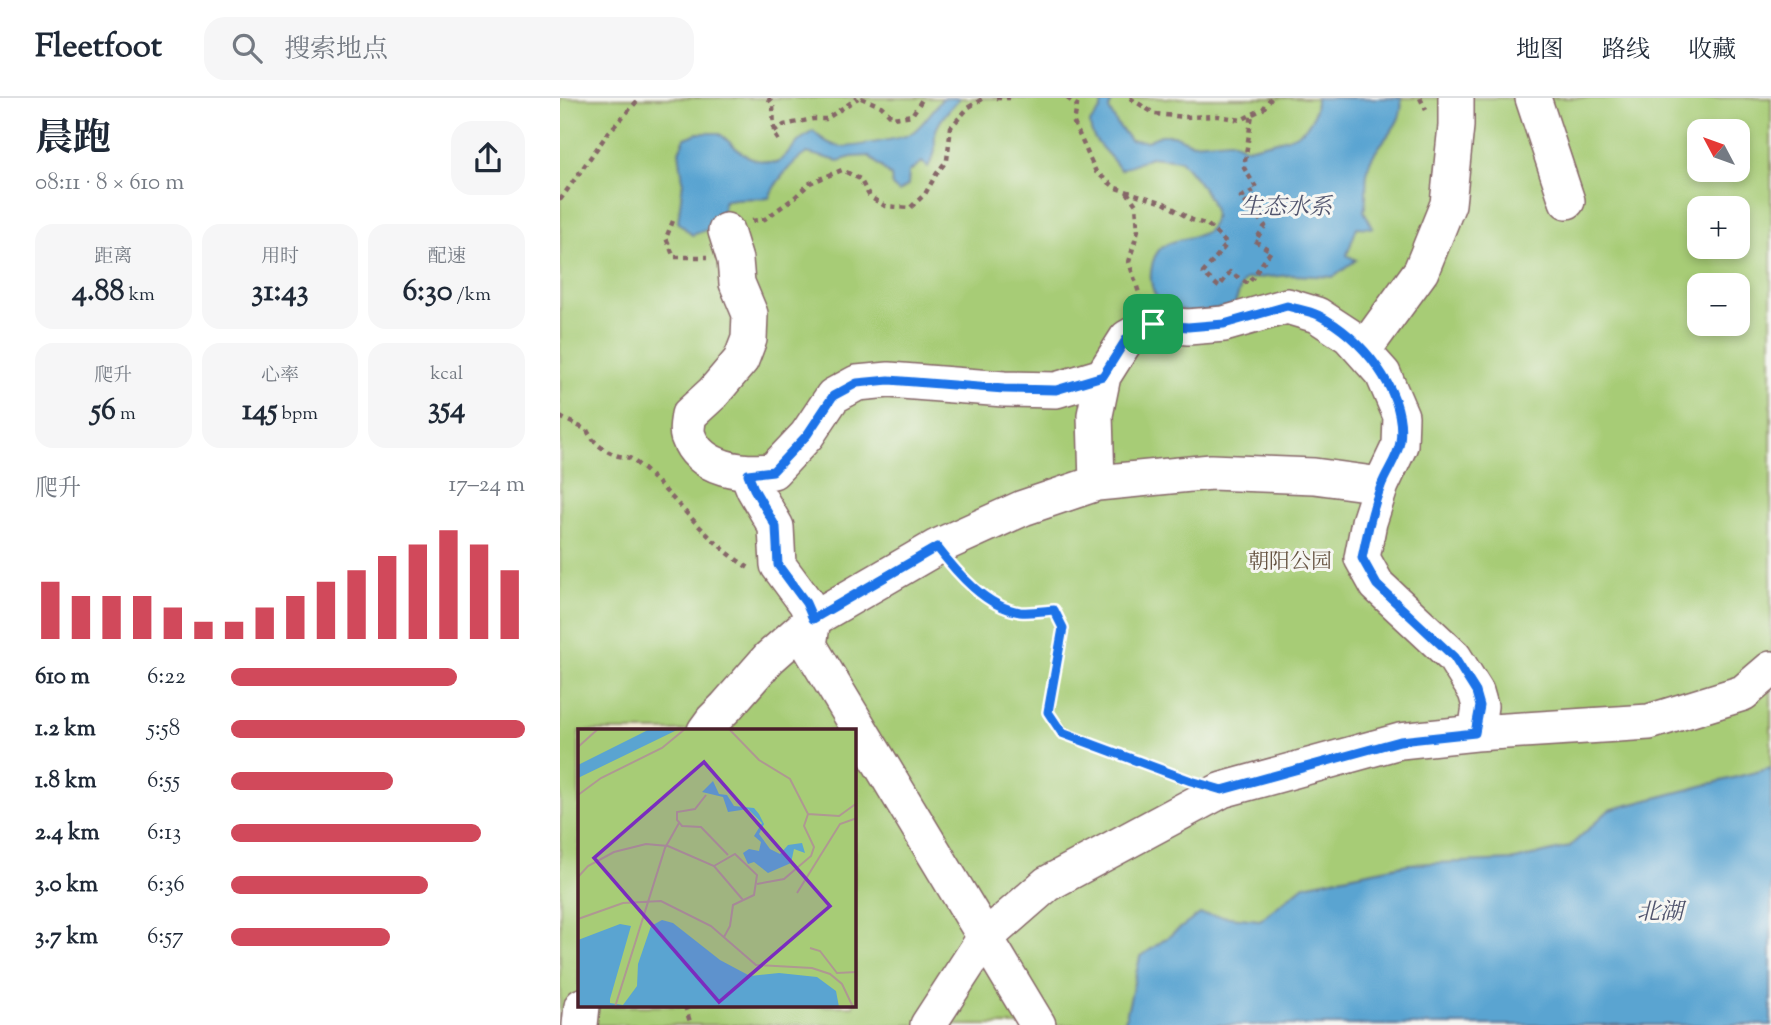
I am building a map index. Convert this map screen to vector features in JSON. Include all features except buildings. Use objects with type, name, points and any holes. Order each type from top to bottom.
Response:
[{"type":"lane","points":[[1363,351],[1421,271],[1448,204],[1456,126],[1456,98]]},
{"type":"lane","points":[[1533,98],[1567,201]]},
{"type":"lane","points":[[729,239],[735,260],[737,283],[750,314],[749,339],[741,360],[713,393],[689,415],[687,435],[698,455],[727,469],[748,474],[773,471],[807,435],[833,396],[857,383],[889,380],[1004,389],[1056,390],[1103,376]]},
{"type":"lane","points":[[1097,483],[1095,415],[1103,376],[1127,338],[1153,324],[1188,327],[1224,324],[1287,306],[1317,315],[1349,336],[1384,374],[1401,416],[1400,445],[1381,485],[1369,522],[1362,558],[1377,585],[1454,657],[1476,692],[1480,706],[1475,733]]},
{"type":"lane","points":[[706,729],[769,658],[813,619],[937,547],[1023,508],[1097,483],[1211,472],[1314,476],[1381,485]]},
{"type":"lane","points":[[748,474],[776,527],[778,565],[806,603],[813,619],[809,645],[1038,1025]]},
{"type":"lane","points":[[928,1025],[984,939],[1047,884],[1222,790],[1387,744],[1475,733],[1648,722],[1743,693],[1771,669]]},
{"type":"lane","points":[[580,1025],[582,1007]]},
{"type":"path","points":[[560,200],[608,133],[640,98]]},
{"type":"path","points":[[768,98],[773,104],[774,132],[781,144]]},
{"type":"path","points":[[774,132],[784,125],[826,119],[859,98],[881,106],[893,118],[912,115],[923,98]]},
{"type":"path","points":[[673,221],[666,238],[674,257],[704,259],[747,222],[765,219],[810,183],[842,170],[860,179],[870,197],[885,206],[910,208],[925,194],[947,160],[951,127],[969,107],[984,98]]},
{"type":"path","points":[[996,98],[1010,98]]},
{"type":"path","points":[[1067,98],[1077,105],[1074,123],[1096,172],[1116,188],[1164,203],[1192,220],[1208,225],[1227,244],[1203,273],[1219,287],[1230,272],[1248,284],[1271,251],[1255,241],[1265,226],[1241,197],[1257,189],[1244,168],[1252,114]]},
{"type":"path","points":[[1130,98],[1155,114],[1218,116],[1241,120],[1263,109],[1271,98]]},
{"type":"path","points":[[1126,191],[1136,205],[1138,230],[1129,262],[1153,324]]},
{"type":"path","points":[[560,417],[587,430],[592,442],[615,455],[632,458],[736,559],[759,574]]},
{"type":"path","points":[[937,547],[957,574],[989,600],[1019,612],[1054,610],[1063,628],[1048,712],[1062,733],[1222,790]]},
{"type":"path","points":[[685,1007],[691,1025]]},
{"type":"green space","name":"朝阳公园","points":[[560,98],[1771,98],[1771,1025],[560,1025]]},
{"type":"water","points":[[943,98],[960,98],[938,125],[934,154],[928,167],[922,162],[909,172],[908,185],[899,192],[892,186],[891,176],[869,156],[838,161],[807,153],[785,173],[769,198],[724,201],[722,215],[716,224],[692,235],[678,222],[683,181],[679,151],[685,138],[698,133],[719,133],[751,158],[778,163],[800,140],[813,131],[833,145],[841,147],[910,134]]},
{"type":"water","name":"生态水系","points":[[1102,98],[1113,98],[1109,109],[1130,140],[1147,141],[1161,135],[1174,135],[1191,143],[1231,140],[1247,148],[1283,139],[1303,130],[1310,122],[1316,98],[1401,98],[1400,116],[1374,154],[1368,168],[1364,211],[1373,228],[1357,227],[1347,255],[1356,260],[1334,277],[1292,275],[1246,279],[1234,306],[1186,311],[1163,302],[1155,295],[1152,285],[1151,272],[1155,257],[1171,242],[1202,234],[1209,228],[1214,219],[1212,204],[1180,160],[1150,157],[1120,170],[1097,142],[1091,130],[1090,123],[1101,109]]},
{"type":"water","name":"北湖","points":[[1771,768],[1771,1025],[1124,1025],[1140,957],[1200,914],[1260,920],[1304,885],[1408,864],[1515,860],[1569,847],[1609,810]]},
{"type":"route","points":[[1287,306],[1317,315],[1349,336],[1384,374],[1401,416],[1400,445],[1381,485],[1369,522],[1362,558],[1377,585],[1454,657],[1476,692],[1480,706],[1475,733],[1400,741],[1222,790],[1062,733],[1048,712],[1063,628],[1054,610],[1019,612],[989,600],[957,574],[937,547],[813,619],[806,603],[778,565],[776,527],[748,474],[773,471],[807,435],[833,396],[857,383],[889,380],[1004,389],[1056,390],[1103,376],[1127,338],[1153,324],[1188,327],[1224,324],[1287,306]]}]
